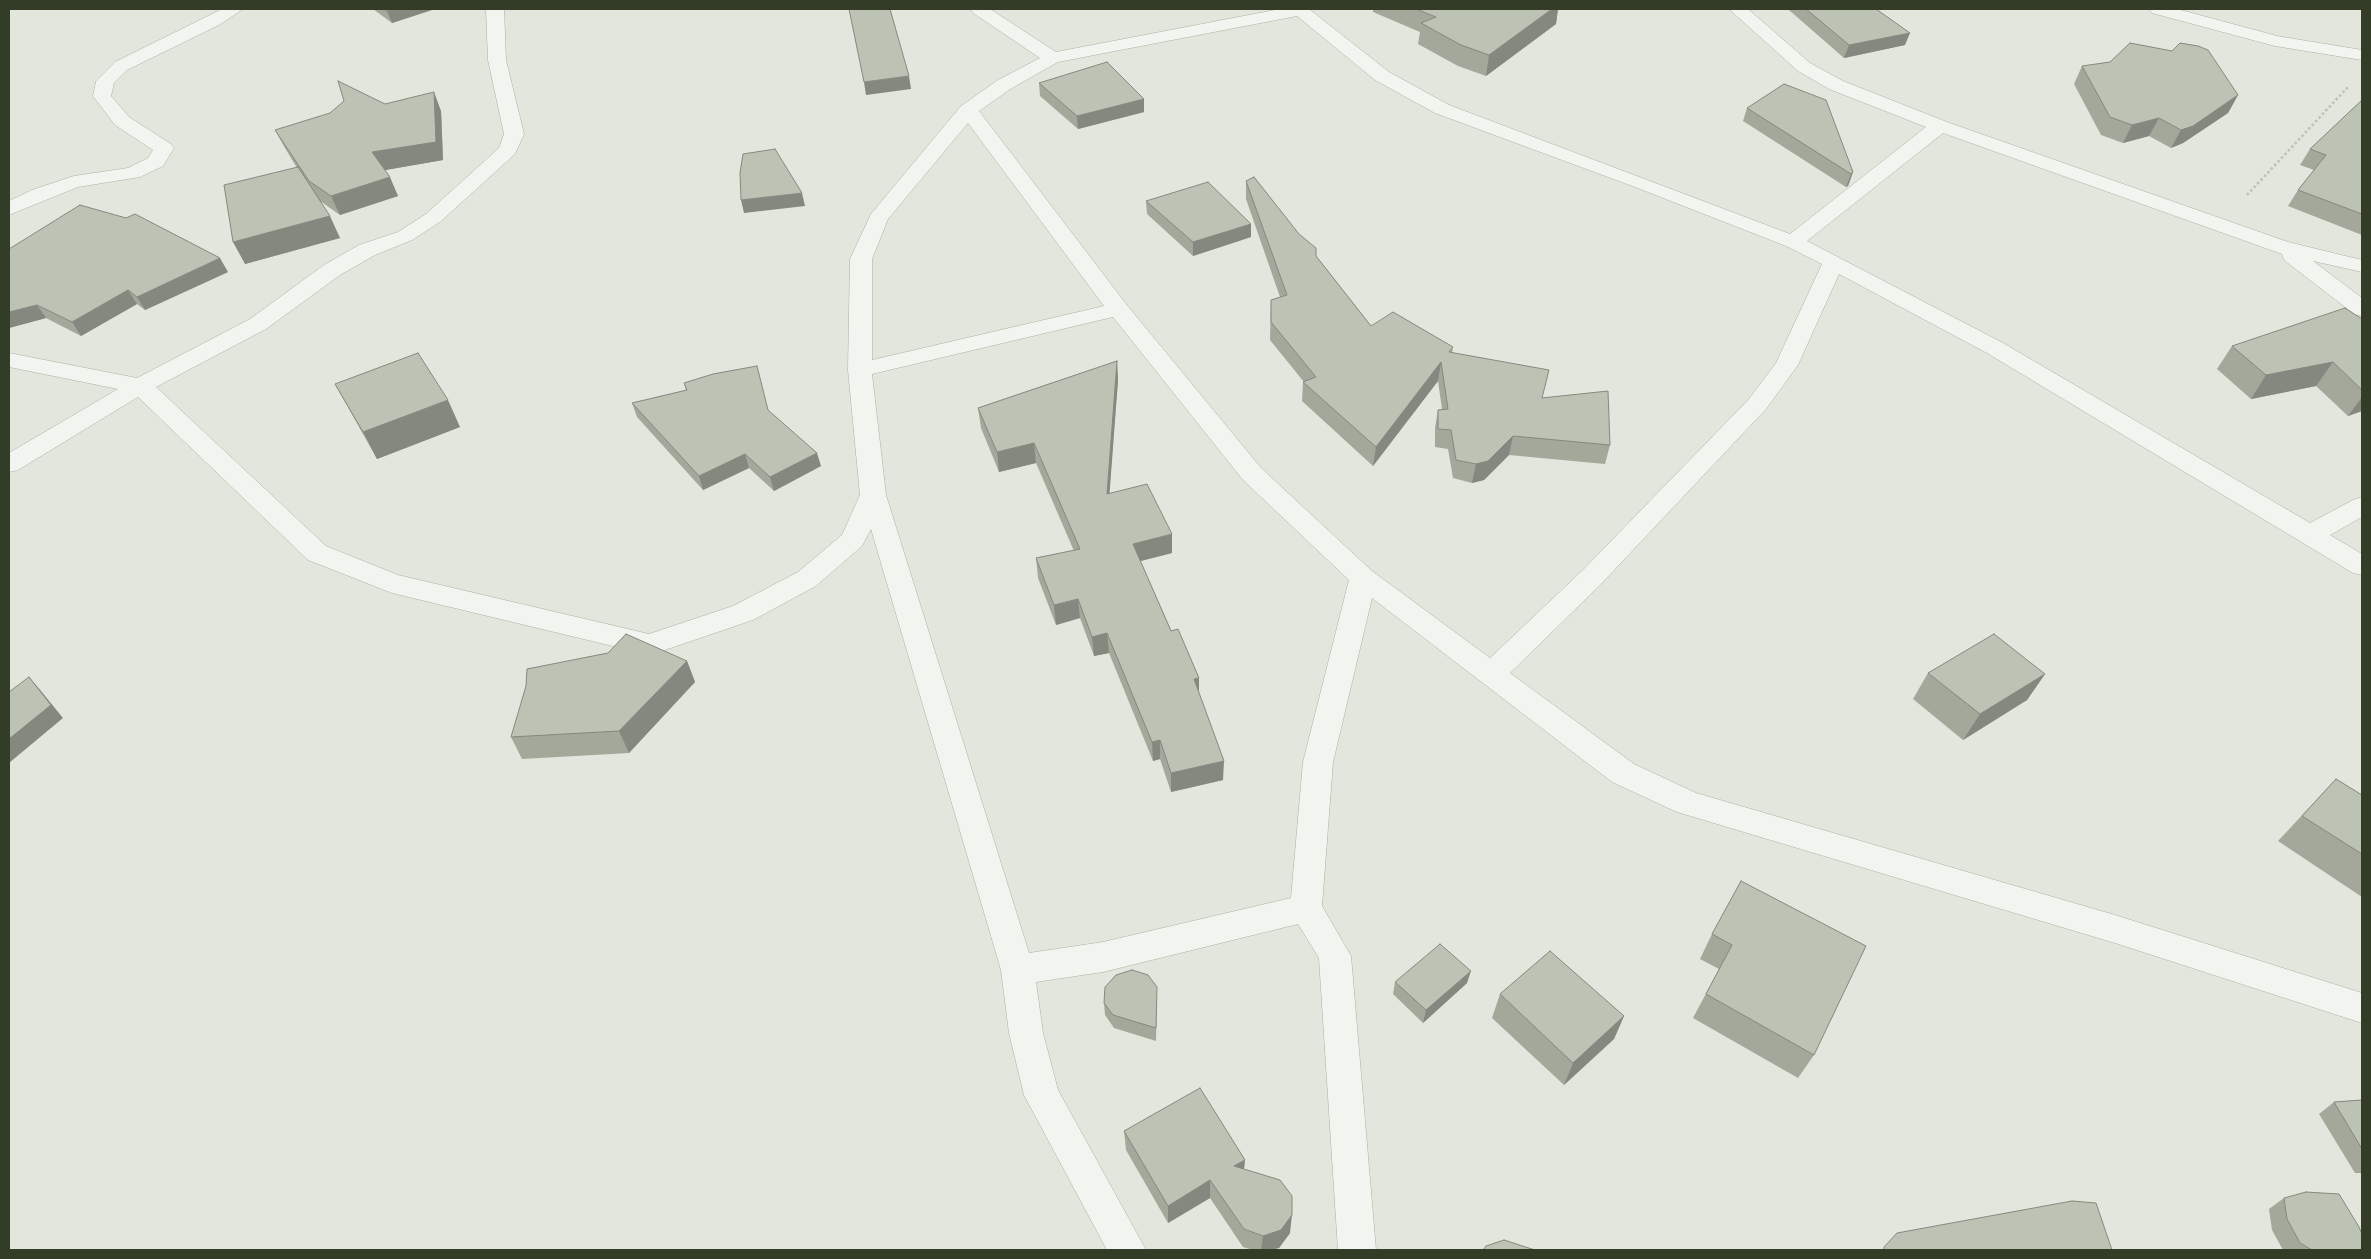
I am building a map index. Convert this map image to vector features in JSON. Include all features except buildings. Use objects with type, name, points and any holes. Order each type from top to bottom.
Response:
[{"type":"street","points":[[9,209],[39,194],[74,182],[133,173],[156,162],[164,148],[122,120],[102,96],[105,80],[121,66],[234,9]]},
{"type":"street","points":[[9,464],[140,386],[258,324],[332,270],[368,250],[405,236],[433,218],[508,150],[514,134],[497,60],[495,9]]},
{"type":"street","points":[[979,9],[1053,58]]},
{"type":"street","points":[[1738,9],[1804,68],[1819,77],[1940,126],[2281,247],[2362,266]]},
{"type":"street","points":[[2158,9],[2276,41],[2362,55]]},
{"type":"street","points":[[1127,1250],[1042,1095],[1026,1033],[1018,970],[873,496],[860,370],[861,259],[878,218],[968,110],[1005,84],[1053,58],[1299,10],[1382,76],[1442,109],[1793,242],[1834,262],[1995,348],[2362,566]]},
{"type":"street","points":[[968,110],[1118,309],[1252,474],[1363,578],[1623,773],[1688,803],[2115,929],[2362,1008]]},
{"type":"street","points":[[1793,242],[1940,126]]},
{"type":"street","points":[[2281,247],[2362,309]]},
{"type":"street","points":[[1491,674],[1591,578],[1758,404],[1768,387],[1786,365],[1834,262]]},
{"type":"street","points":[[860,370],[1118,309]]},
{"type":"street","points":[[9,360],[140,386],[317,553],[392,583],[650,645],[743,613],[807,579],[853,540],[873,496]]},
{"type":"street","points":[[2311,534],[2362,506]]},
{"type":"street","points":[[1357,1250],[1335,956],[1306,908],[1318,762],[1363,578]]},
{"type":"street","points":[[1018,970],[1103,957],[1306,908]]},
{"type":"path","points":[[2220,224],[2349,86]]}]
